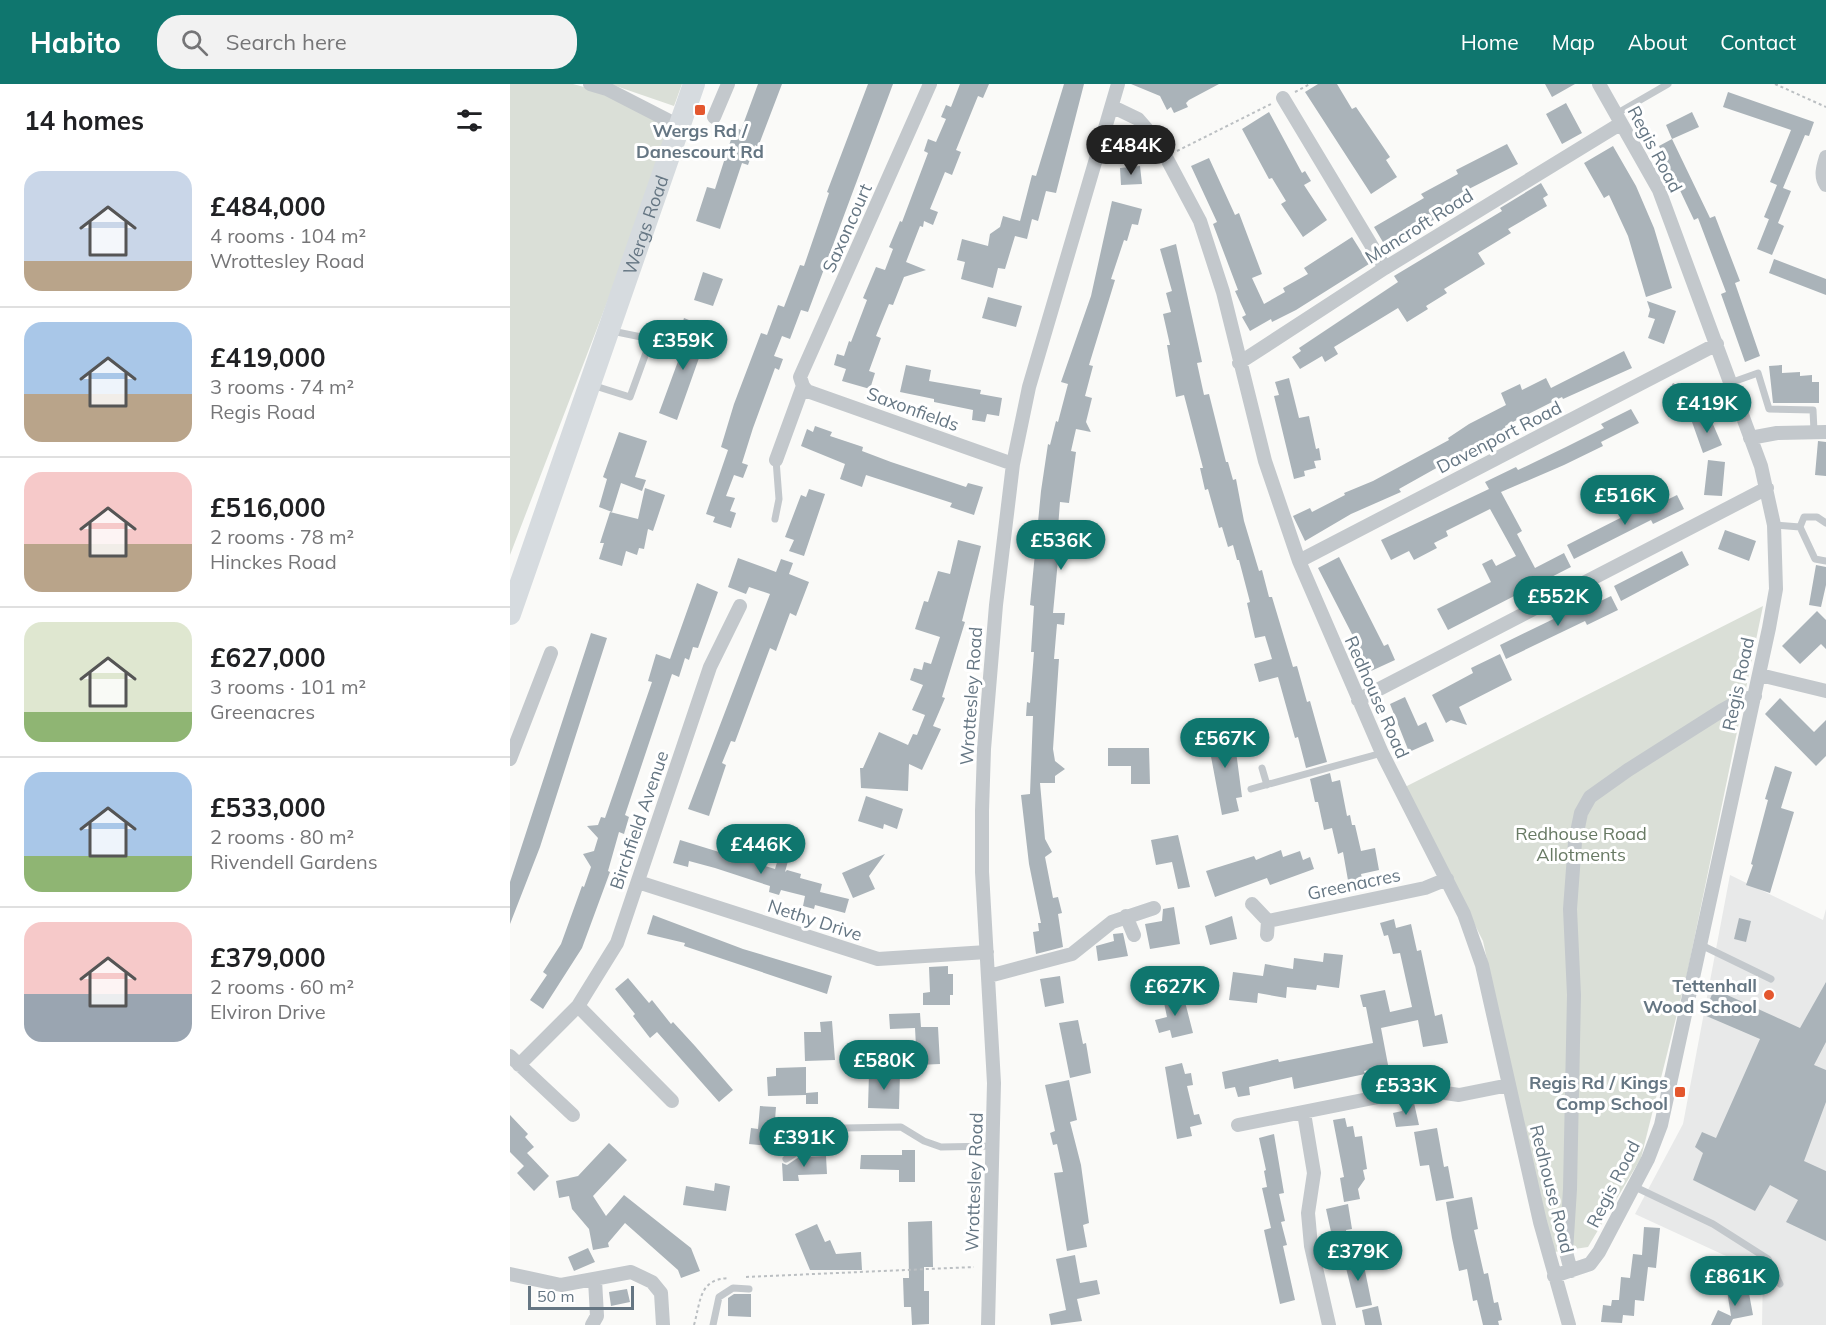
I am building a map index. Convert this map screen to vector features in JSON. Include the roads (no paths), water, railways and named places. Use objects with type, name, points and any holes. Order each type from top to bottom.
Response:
[{"type":"highway","name":"Wergs Road","points":[[510,614],[694,84]]},
{"type":"street","points":[[590,84],[607,89],[679,126]]},
{"type":"street","points":[[714,117],[728,84]]},
{"type":"street","name":"Saxoncourt","points":[[776,460],[803,386],[801,377],[930,84]]},
{"type":"street","name":"Wrottesley Road","points":[[988,1325],[994,1146],[982,872],[984,749],[996,605],[1013,464],[1029,387],[1118,84]]},
{"type":"street","name":"Regis Road","points":[[1554,1275],[1590,1264],[1599,1252],[1661,1125],[1760,675],[1776,589],[1774,525],[1767,488],[1750,438],[1659,190],[1599,84]]},
{"type":"street","points":[[1283,98],[1385,268]]},
{"type":"street","name":"Redhouse Road","points":[[1113,107],[1138,119],[1166,156],[1210,247],[1265,461],[1299,561],[1382,753],[1464,914],[1482,965],[1554,1275],[1569,1325]]},
{"type":"street","name":"Mancroft Road","points":[[1239,363],[1618,119]]},
{"type":"street","points":[[1826,157],[1822,168],[1826,184]]},
{"type":"street","name":"Davenport Road","points":[[1299,561],[1717,345]]},
{"type":"street","name":"Saxonfields","points":[[803,386],[807,391],[1013,464]]},
{"type":"street","points":[[1750,438],[1777,433],[1820,431]]},
{"type":"street","points":[[1358,700],[1767,488]]},
{"type":"street","name":"Birchfield Avenue","points":[[573,1115],[514,1060],[578,1006],[617,943],[710,667],[740,606]]},
{"type":"street","points":[[510,759],[551,653]]},
{"type":"street","points":[[1760,675],[1826,691]]},
{"type":"street","points":[[1572,1271],[1566,1252],[1570,1189],[1574,995],[1570,909],[1575,842],[1581,813],[1590,797],[1628,770],[1721,711],[1755,696]]},
{"type":"street","name":"Greenacres","points":[[1268,921],[1425,888],[1447,879]]},
{"type":"street","name":"Nethy Drive","points":[[638,882],[878,959],[987,952]]},
{"type":"street","points":[[1252,904],[1268,921],[1267,935]]},
{"type":"street","points":[[988,976],[1071,954],[1092,936],[1126,916],[1154,908]]},
{"type":"street","points":[[1126,916],[1134,935]]},
{"type":"street","points":[[578,1006],[672,1101]]},
{"type":"street","points":[[1238,1125],[1418,1089],[1459,1095],[1509,1085]]},
{"type":"street","points":[[1304,1113],[1314,1173],[1308,1213],[1311,1246],[1329,1325]]},
{"type":"street","points":[[510,1274],[561,1285],[631,1272],[652,1282],[661,1293],[663,1325]]},
{"type":"street","points":[[592,1325],[597,1316],[595,1280]]},
{"type":"lane","points":[[1618,119],[1668,84]]},
{"type":"lane","points":[[589,384],[630,397],[651,339],[608,330]]},
{"type":"lane","points":[[1730,383],[1758,373],[1769,410],[1813,410],[1820,431]]},
{"type":"lane","points":[[775,519],[779,499],[776,460]]},
{"type":"lane","points":[[1826,523],[1817,517],[1804,517],[1800,527],[1815,559],[1826,561]]},
{"type":"lane","points":[[1774,525],[1800,527]]},
{"type":"lane","points":[[1251,789],[1382,753]]},
{"type":"lane","points":[[1262,768],[1268,784]]},
{"type":"lane","points":[[1699,944],[1771,979]]},
{"type":"lane","points":[[786,1159],[830,1131],[844,1128],[901,1127],[942,1147],[994,1146]]},
{"type":"lane","points":[[1633,1186],[1713,1224],[1760,1253],[1768,1259],[1780,1284]]},
{"type":"lane","points":[[713,1325],[719,1297],[733,1288],[749,1289]]},
{"type":"place","name":"Wergs Rd / Danescourt Rd","points":[[700,110]]},
{"type":"place","name":"Tettenhall Wood School","points":[[1769,995]]},
{"type":"place","name":"Regis Rd / Kings Comp School","points":[[1680,1092]]},
{"type":"park label","name":"Redhouse Road Allotments","points":[[1581,843]]}]
